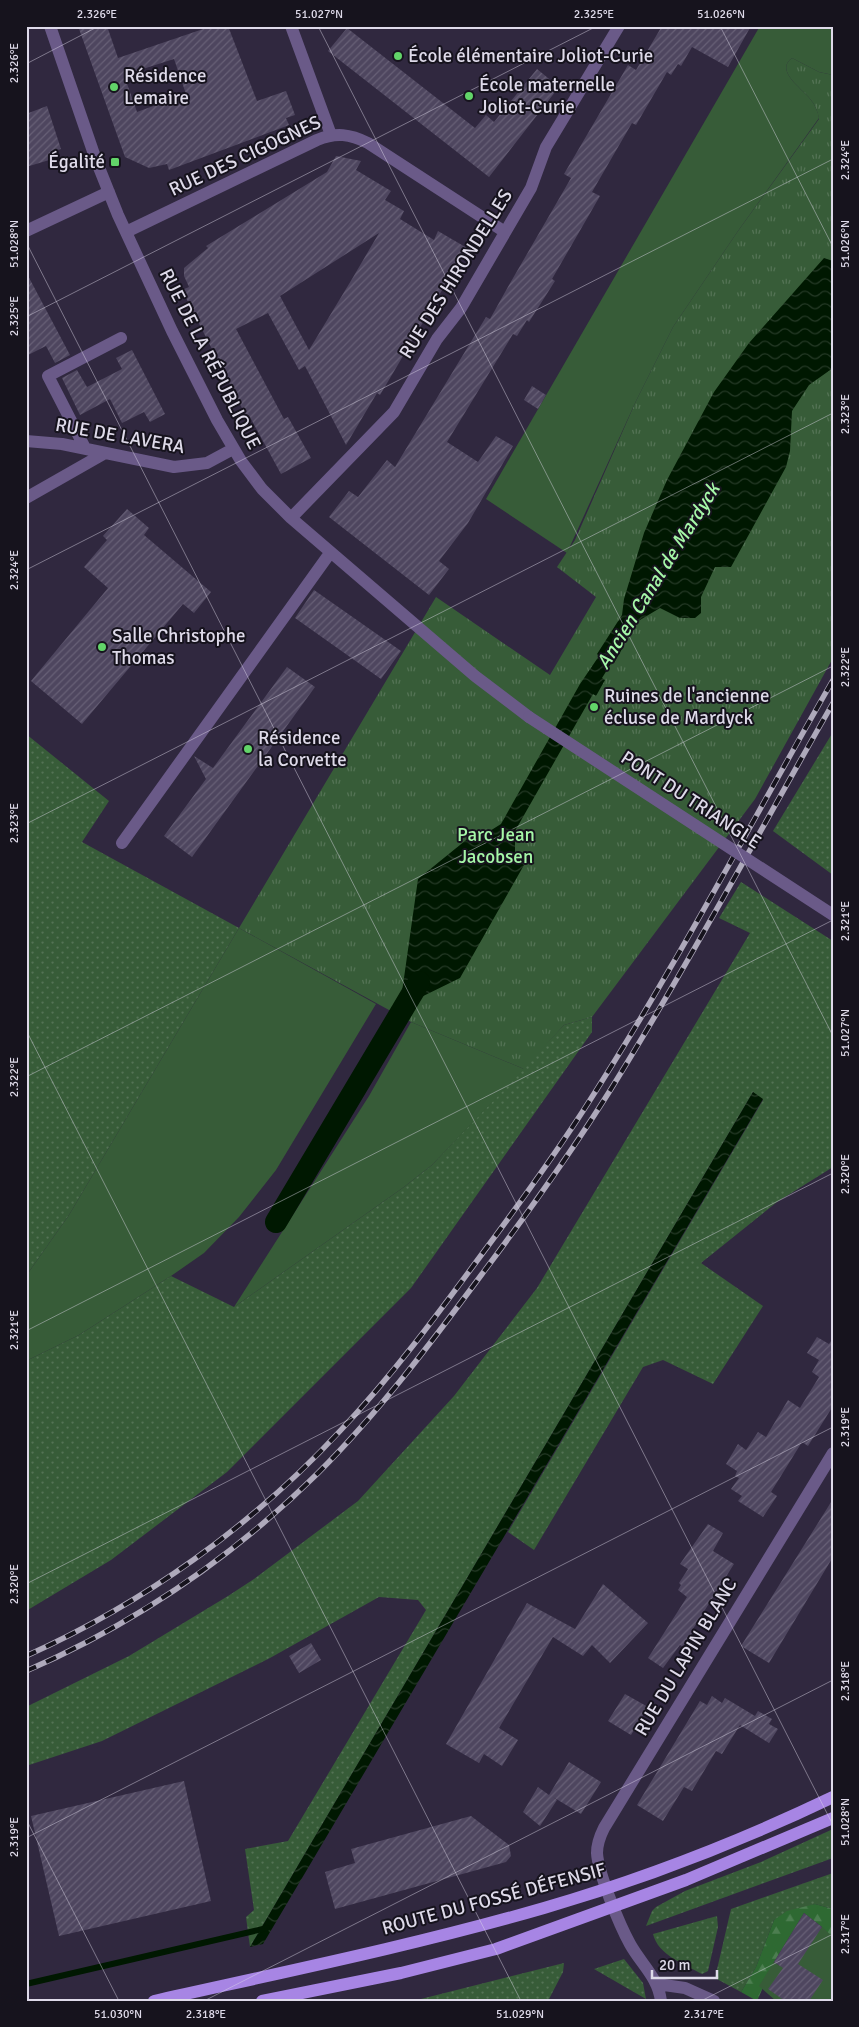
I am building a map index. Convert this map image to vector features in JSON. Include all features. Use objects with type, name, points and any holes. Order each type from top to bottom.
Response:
[{"type":"main road","name":"ROUTE DU FOSSÉ DÉFENSIF","points":[[154,2001],[450,1933],[542,1908],[608,1888],[723,1846],[833,1797]]},
{"type":"main road","name":"ROUTE DU FOSSÉ DÉFENSIF","points":[[262,2001],[461,1960],[615,1908],[833,1818]]},
{"type":"street","name":"RUE DE LA RÉPUBLIQUE","points":[[50,26],[109,192],[126,232],[172,331],[233,449],[262,489],[291,518],[475,676],[530,716]]},
{"type":"street","points":[[291,26],[331,135]]},
{"type":"street","name":"RUE DES HIRONDELLES","points":[[291,518],[394,412],[436,339],[457,315],[531,188],[546,147],[619,26]]},
{"type":"street","name":"RUE DES CIGOGNES","points":[[126,232],[331,135],[349,135],[368,142],[505,232]]},
{"type":"street","points":[[26,231],[109,192]]},
{"type":"street","points":[[85,448],[48,376],[120,338]]},
{"type":"street","name":"RUE DE LAVERA","points":[[26,441],[85,448],[167,466],[186,467],[207,463],[233,449]]},
{"type":"street","points":[[26,498],[105,453]]},
{"type":"street","points":[[122,843],[330,553]]},
{"type":"street","name":"PONT DU TRIANGLE","points":[[530,716],[833,915]]},
{"type":"street","name":"RUE DU LAPIN BLANC","points":[[657,1984],[630,1944],[608,1888],[598,1857],[598,1845],[604,1828],[833,1453]]},
{"type":"street","points":[[661,2001],[657,1984],[685,1988],[714,2001]]},
{"type":"green space","points":[[760,26],[833,26],[833,75],[819,72],[792,58],[787,63],[786,68],[792,80],[812,102],[819,118],[738,231],[673,327],[636,401],[567,553],[486,499]]},
{"type":"green space","name":"Parc Jean Jacobsen","points":[[792,58],[819,72],[833,75],[833,658],[755,799],[592,1017],[564,1025],[524,1069],[411,1022],[239,928],[436,597],[550,675],[596,597],[557,567],[575,540],[636,401],[673,327],[738,231],[819,119],[812,102],[788,74],[787,63]]},
{"type":"green space","points":[[833,732],[833,875],[773,831]]},
{"type":"green space","points":[[26,734],[109,801],[82,842],[239,928],[69,1215],[26,1276]]},
{"type":"green space","points":[[741,882],[833,941],[833,1167],[777,1202],[701,1263],[763,1306],[713,1384],[663,1360],[643,1367],[534,1550],[508,1532],[763,1100],[753,1092],[250,1947],[246,1917],[254,1910],[245,1849],[288,1841],[426,1610],[418,1600],[379,1597],[270,1658],[102,1741],[26,1766],[26,1707],[129,1656],[254,1579],[358,1501],[454,1396],[537,1288],[750,933],[719,918]]},
{"type":"green space","points":[[239,928],[376,1004],[276,1170],[239,1217],[204,1253],[79,1335],[26,1361],[26,1276],[69,1215]]},
{"type":"green space","points":[[592,1017],[592,1032],[411,1288],[227,1472],[111,1560],[26,1611],[26,1361],[79,1335],[171,1276],[234,1307],[404,1187],[432,1165],[564,1025]]},
{"type":"green space","points":[[411,1022],[524,1069],[432,1165],[404,1187],[234,1307],[369,1096]]},
{"type":"green space","points":[[833,1829],[833,1858],[646,1926],[652,1911],[656,1907],[685,1891],[761,1862]]},
{"type":"green space","points":[[833,1873],[833,1909],[815,1904],[774,1920],[756,1967],[741,1992],[715,1978],[731,1909]]},
{"type":"green space","points":[[815,1904],[833,1909],[833,1942],[814,1939],[822,1927],[804,1913],[774,1962],[757,2001],[741,1992],[756,1967],[774,1920],[787,1911]]},
{"type":"green space","points":[[717,1916],[718,1927],[708,1971],[702,1974],[666,1953],[660,1948],[653,1934]]},
{"type":"green space","points":[[822,1927],[833,1937],[833,2001],[776,2001],[759,1986],[774,1962],[780,1966],[804,1933],[814,1939]]},
{"type":"green space","points":[[624,1959],[643,1983],[646,1999],[594,1969]]},
{"type":"green space","points":[[564,1963],[563,1972],[548,2001],[413,2001]]},
{"type":"water","name":"Ancien Canal de Mardyck","points":[[824,258],[833,261],[833,368],[809,385],[792,411],[790,451],[786,467],[731,567],[715,567],[701,597],[701,613],[695,618],[680,618],[660,608],[635,623],[620,648],[622,649],[614,663],[612,662],[602,678],[605,680],[596,696],[593,694],[515,831],[515,859],[524,865],[460,978],[409,1003],[406,1009],[400,1006],[418,879],[471,836],[477,839],[501,824],[580,684],[599,656],[597,654],[622,615],[624,599],[644,533],[667,480],[714,392],[749,343]]},
{"type":"water","points":[[753,1092],[763,1099],[263,1944],[250,1947]]},
{"type":"building","points":[[78,26],[107,26],[118,58],[212,26],[228,26],[257,101],[286,91],[295,115],[286,118],[289,125],[169,170],[167,164],[149,168],[125,157]],"holes":[[[174,59],[186,94],[137,112],[124,75]]]},
{"type":"building","points":[[662,26],[751,26],[728,67],[692,47],[681,66],[678,64],[671,75],[667,72],[636,125],[632,123],[592,192],[600,196],[552,279],[555,281],[529,322],[527,320],[517,336],[513,334],[447,442],[478,462],[496,436],[513,446],[468,523],[439,561],[449,569],[429,595],[329,517],[349,491],[358,497],[387,460],[395,467],[486,317],[490,319],[571,178],[564,174],[628,65],[636,70]]},
{"type":"building","points":[[347,28],[475,128],[486,115],[494,122],[537,69],[559,87],[489,177],[328,51]]},
{"type":"building","points":[[47,106],[61,149],[54,151],[56,158],[26,167],[26,114]]},
{"type":"building","points":[[336,156],[361,161],[356,170],[391,191],[385,200],[404,211],[400,219],[434,240],[438,231],[467,248],[380,395],[377,393],[346,445],[305,366],[299,370],[268,313],[236,329],[284,419],[288,417],[311,458],[281,474],[251,419],[248,420],[182,290],[189,287],[184,276],[184,268],[208,248],[206,246],[327,172]],"holes":[[[379,233],[309,350],[280,296]]]},
{"type":"building","points":[[26,272],[70,355],[55,363],[46,346],[26,356]]},
{"type":"building","points":[[132,350],[165,414],[150,422],[144,412],[122,423],[110,399],[80,415],[62,378],[77,370],[87,387],[122,369],[116,358]]},
{"type":"building","points":[[532,386],[546,395],[538,409],[524,400]]},
{"type":"building","name":"Salle Christophe Thomas","points":[[127,509],[149,528],[144,535],[211,592],[194,613],[183,604],[82,724],[31,681],[108,588],[84,567],[107,540],[103,536]]},
{"type":"building","points":[[314,590],[401,651],[381,679],[295,618]]},
{"type":"building","name":"Résidence la Corvette","points":[[287,667],[315,687],[192,857],[164,836],[206,779],[194,756],[213,768]]},
{"type":"building","points":[[817,1337],[829,1344],[833,1338],[833,1406],[808,1446],[802,1442],[771,1492],[777,1496],[763,1517],[738,1501],[742,1496],[731,1489],[739,1478],[735,1476],[737,1471],[726,1464],[738,1444],[746,1450],[758,1432],[766,1437],[788,1400],[800,1408],[819,1377],[812,1372],[819,1360],[807,1353]]},
{"type":"building","points":[[833,1499],[833,1557],[769,1663],[741,1646]]},
{"type":"building","points":[[708,1524],[723,1533],[713,1551],[734,1564],[691,1632],[684,1648],[680,1645],[663,1668],[648,1658],[687,1597],[678,1590],[681,1585],[679,1583],[688,1569],[680,1564]]},
{"type":"building","points":[[603,1584],[648,1623],[610,1663],[592,1645],[583,1656],[553,1637],[499,1728],[518,1740],[502,1766],[484,1754],[479,1763],[446,1744],[527,1603],[575,1629]]},
{"type":"building","points":[[311,1643],[321,1660],[299,1673],[289,1656]]},
{"type":"building","points":[[625,1694],[648,1707],[631,1735],[608,1721]]},
{"type":"building","points":[[712,1696],[722,1703],[725,1698],[755,1716],[758,1711],[772,1719],[769,1724],[778,1729],[769,1743],[740,1725],[722,1754],[716,1751],[692,1791],[684,1787],[663,1821],[637,1805],[700,1701],[707,1705]]},
{"type":"building","points":[[569,1762],[601,1782],[581,1814],[553,1797],[557,1800],[540,1826],[523,1812],[538,1787],[549,1795]]},
{"type":"building","points":[[184,1781],[211,1901],[59,1936],[31,1816]]},
{"type":"building","points":[[471,1816],[509,1845],[511,1856],[506,1862],[335,1909],[325,1872],[355,1863],[351,1849]]},
{"type":"building","points":[[804,1913],[822,1927],[798,1964],[823,1980],[809,2001],[785,2001],[768,1989],[783,1968],[774,1962]]},
{"type":"waterway","points":[[276,1222],[419,982]]},
{"type":"waterway","points":[[26,1984],[267,1928]]},
{"type":"railway","points":[[26,1656],[70,1635],[154,1587],[233,1530],[306,1466],[340,1431],[396,1367],[508,1219],[583,1111],[680,952],[833,680]]},
{"type":"railway","points":[[26,1671],[105,1632],[144,1610],[217,1560],[286,1503],[318,1473],[383,1401],[424,1351],[499,1251],[596,1113],[668,994],[833,703]]},
{"type":"place","name":"École élémentaire Joliot-Curie","points":[[398,56]]},
{"type":"place","name":"Résidence Lemaire","points":[[114,87]]},
{"type":"place","name":"École maternelle Joliot-Curie","points":[[469,96]]},
{"type":"place","name":"Égalité","points":[[115,162]]},
{"type":"place","name":"Salle Christophe Thomas","points":[[102,647]]},
{"type":"place","name":"Ruines de l'ancienne écluse de Mardyck","points":[[594,707]]},
{"type":"place","name":"Résidence la Corvette","points":[[248,749]]}]
